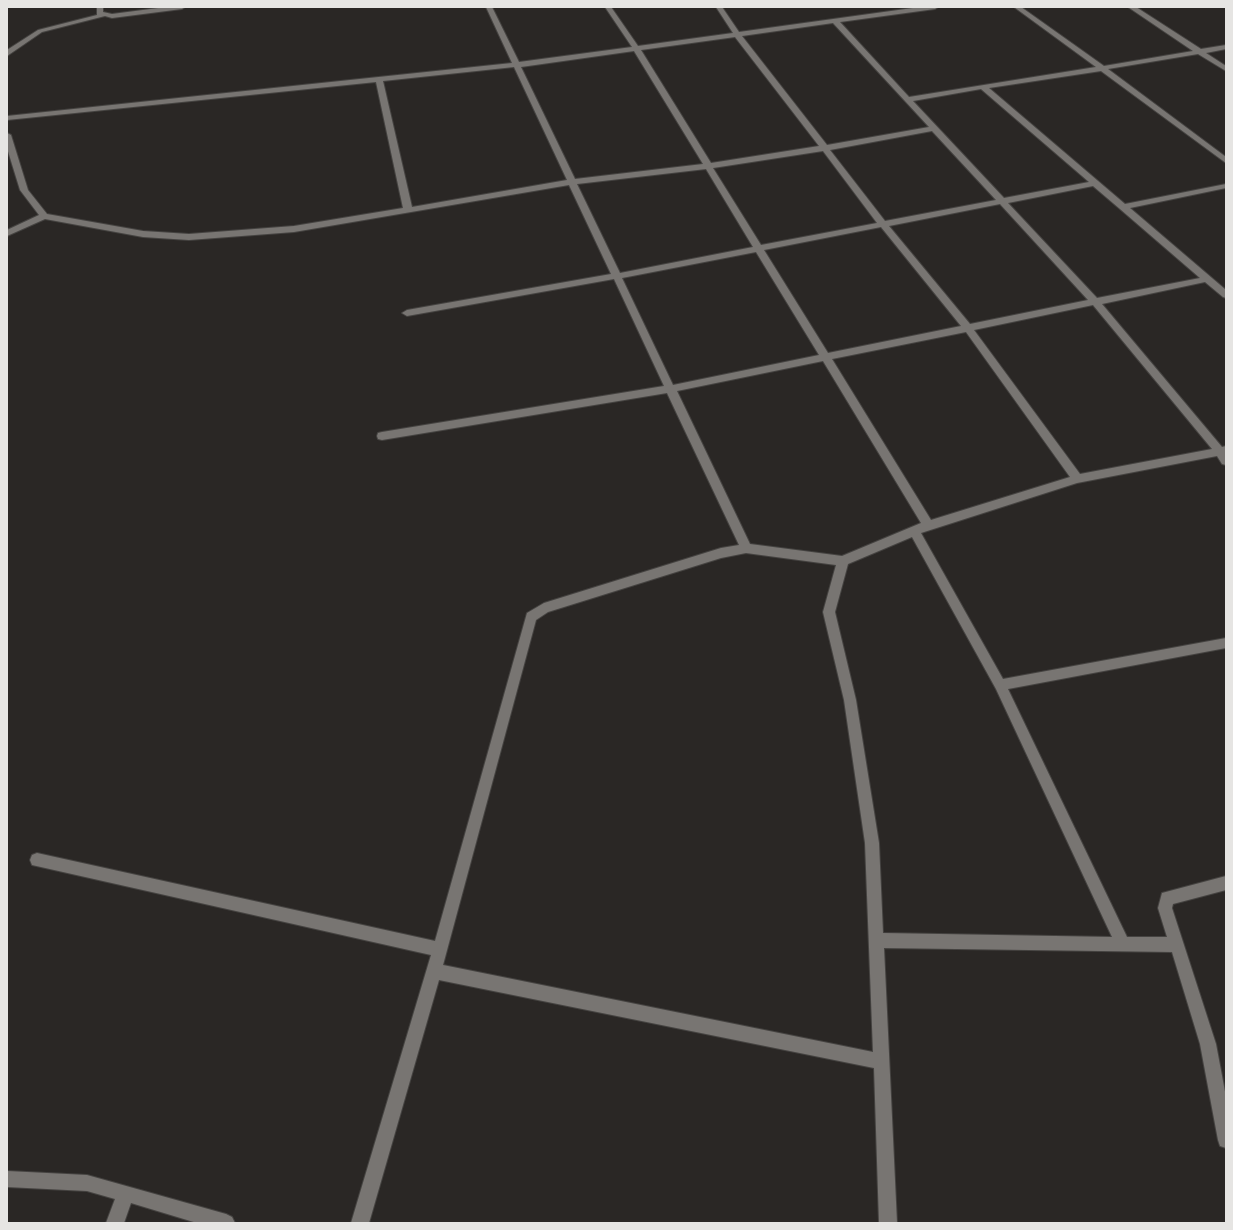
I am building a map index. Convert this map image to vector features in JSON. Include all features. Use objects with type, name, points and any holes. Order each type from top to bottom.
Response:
[{"type":"street","points":[[100,7],[99,13],[103,15]]},
{"type":"street","points":[[7,54],[40,31],[103,15],[112,16],[182,7]]},
{"type":"street","points":[[489,7],[746,548]]},
{"type":"street","points":[[608,7],[636,48],[928,525]]},
{"type":"street","points":[[719,7],[737,34],[883,224],[968,328],[1077,479]]},
{"type":"street","points":[[7,118],[516,65],[936,7]]},
{"type":"street","points":[[1017,7],[1103,68],[1226,161]]},
{"type":"street","points":[[1131,7],[1226,69]]},
{"type":"street","points":[[835,21],[1095,302],[1224,454]]},
{"type":"street","points":[[908,99],[1226,47]]},
{"type":"street","points":[[379,79],[408,209]]},
{"type":"street","points":[[982,87],[1226,295]]},
{"type":"street","points":[[7,233],[44,216],[143,234],[189,237],[294,229],[572,182],[708,166],[825,148],[935,128]]},
{"type":"street","points":[[7,135],[24,190],[44,216]]},
{"type":"street","points":[[407,313],[617,276],[1095,183]]},
{"type":"street","points":[[1123,206],[1226,186]]},
{"type":"street","points":[[382,436],[670,389],[1207,279]]},
{"type":"street","points":[[360,1223],[434,971],[531,617],[544,608],[721,553],[746,548],[843,561],[928,525],[1077,479],[1224,454]]},
{"type":"street","points":[[914,531],[1000,685],[1123,944]]},
{"type":"street","points":[[843,561],[829,612],[850,700],[872,843],[888,1223]]},
{"type":"street","points":[[1000,685],[1226,643]]},
{"type":"street","points":[[37,860],[439,949]]},
{"type":"street","points":[[1226,883],[1167,898],[1165,908],[1208,1044],[1226,1140]]},
{"type":"street","points":[[876,940],[1177,945]]},
{"type":"street","points":[[434,971],[881,1062]]},
{"type":"street","points":[[7,1179],[87,1183],[126,1192],[226,1223]]},
{"type":"street","points":[[115,1223],[126,1192]]}]
